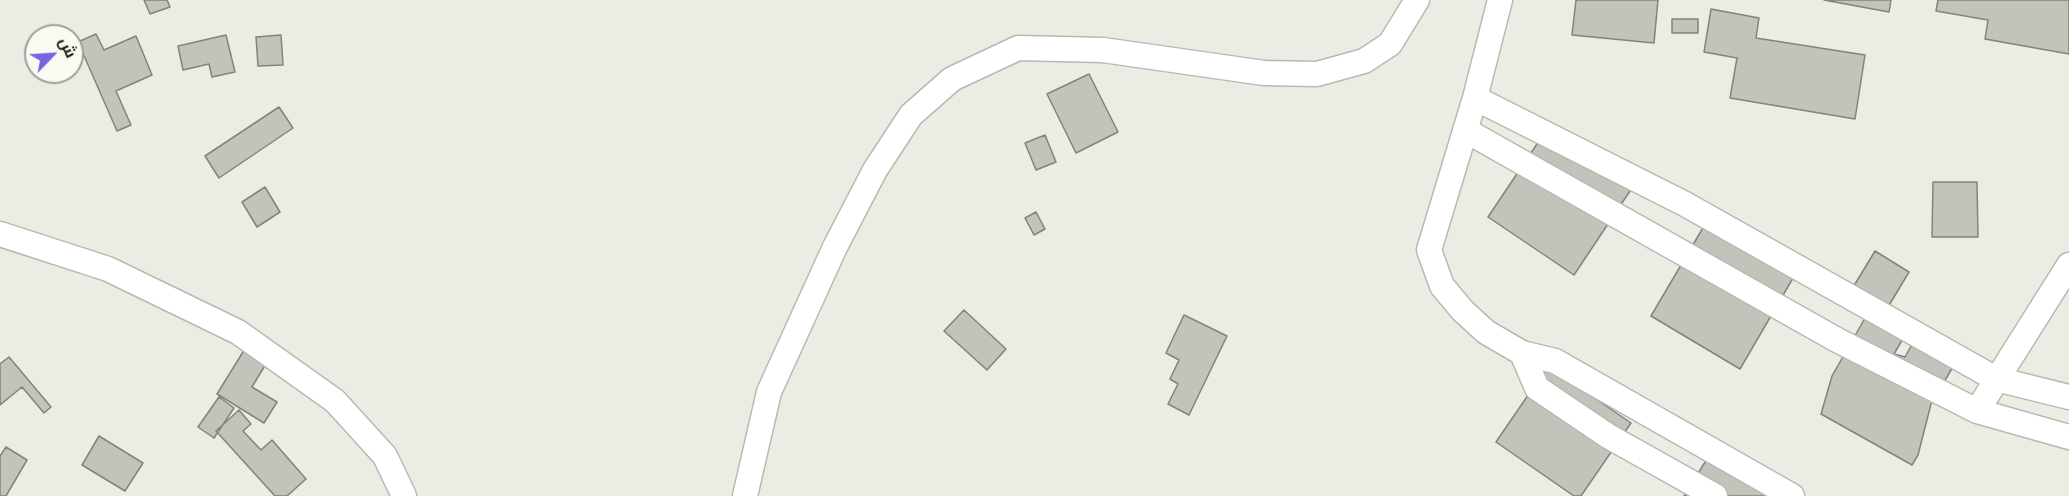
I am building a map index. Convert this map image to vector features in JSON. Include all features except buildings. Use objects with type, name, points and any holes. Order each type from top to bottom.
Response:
[{"type":"street","points":[[745,496],[769,392],[835,247],[875,170],[911,115],[952,79],[1018,48],[1103,50],[1264,73],[1317,74],[1365,61],[1390,44],[1417,0]]},
{"type":"street","points":[[1500,0],[1475,98],[1429,250],[1442,286],[1463,311],[1486,332],[1522,353],[1555,361],[1792,496]]},
{"type":"street","points":[[1475,98],[1685,204],[1996,379],[2069,397]]},
{"type":"street","points":[[1465,130],[1838,340],[1977,411],[2069,437]]},
{"type":"street","points":[[0,234],[108,269],[238,332],[335,401],[385,456],[404,496]]},
{"type":"street","points":[[1977,411],[2069,265]]},
{"type":"street","points":[[1522,353],[1537,388],[1608,436],[1715,496]]}]
